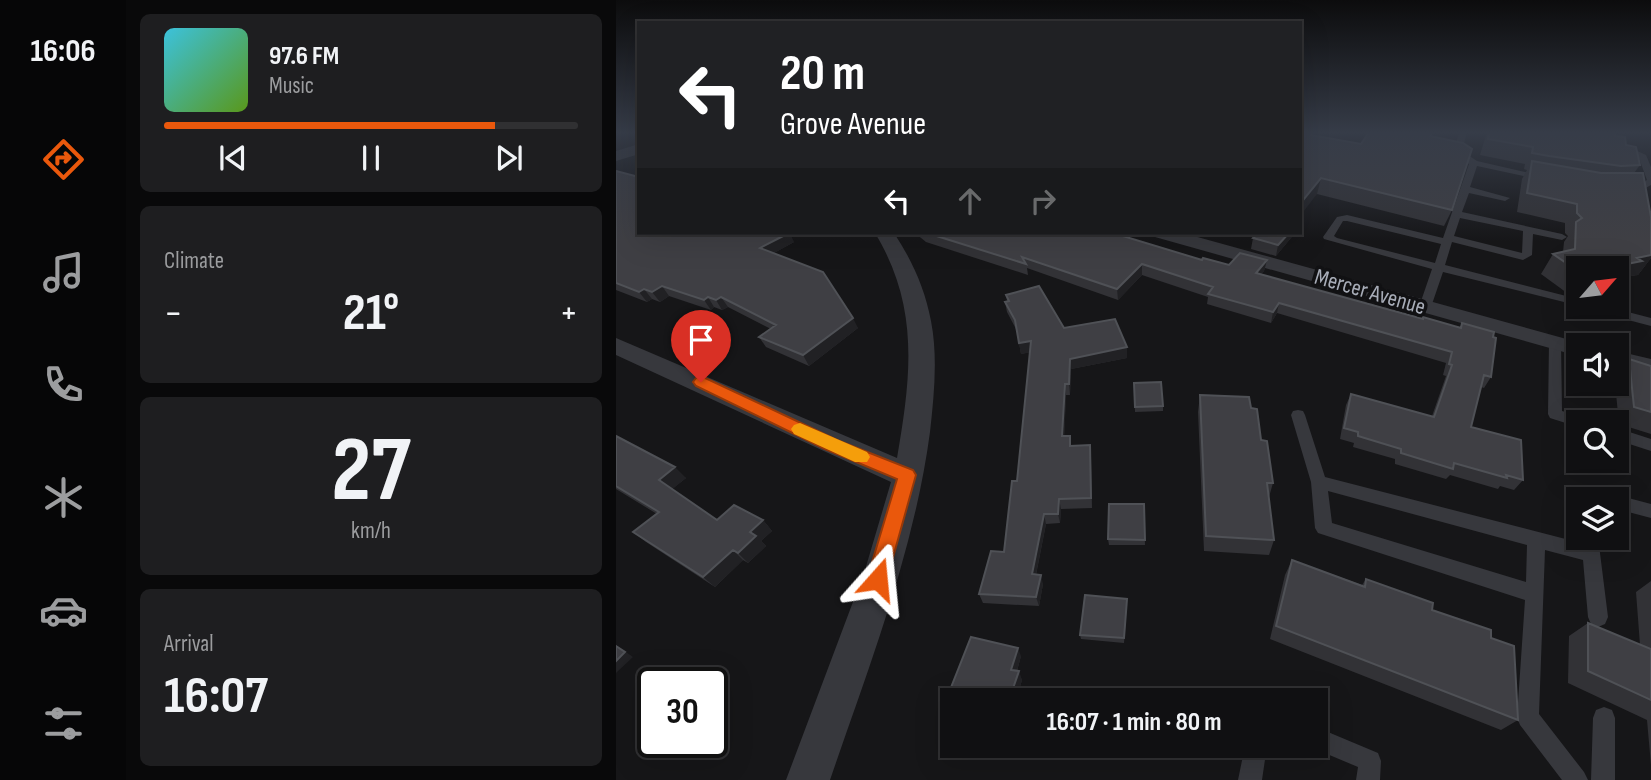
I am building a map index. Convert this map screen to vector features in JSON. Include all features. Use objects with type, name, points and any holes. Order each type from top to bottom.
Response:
[{"type":"street","points":[[808,780],[893,531],[917,425],[922,352],[915,299],[901,259],[886,235]]},
{"type":"street","name":"Mercer Avenue","points":[[1169,235],[1566,345]]},
{"type":"street","points":[[616,346],[720,390],[831,444],[907,475]]},
{"type":"street","points":[[1629,362],[1651,368]]},
{"type":"lane","points":[[1425,307],[1472,168]]},
{"type":"lane","points":[[1502,168],[1552,178]]},
{"type":"lane","points":[[1620,189],[1642,187],[1651,180]]},
{"type":"lane","points":[[1465,189],[1505,198]]},
{"type":"lane","points":[[1457,214],[1562,236]]},
{"type":"lane","points":[[1528,229],[1527,255],[1522,257],[1347,218],[1340,219],[1328,237],[1566,300]]},
{"type":"lane","points":[[1629,316],[1651,322]]},
{"type":"lane","points":[[1555,342],[1555,414],[1566,418]]},
{"type":"lane","points":[[1298,415],[1319,482],[1324,528],[1535,594]]},
{"type":"lane","points":[[1629,438],[1651,445]]},
{"type":"lane","points":[[1319,482],[1536,539],[1566,543]]},
{"type":"lane","points":[[1629,505],[1651,511]]},
{"type":"lane","points":[[1536,539],[1528,717],[1576,780]]},
{"type":"lane","points":[[1590,550],[1598,617]]},
{"type":"lane","points":[[1603,780],[1604,718]]},
{"type":"lane","points":[[1328,743],[1370,761],[1368,780]]},
{"type":"lane","points":[[1250,780],[1254,758]]},
{"type":"building","points":[[1302,168],[1466,168],[1452,210],[1321,178],[1302,202]]},
{"type":"building","points":[[1531,168],[1643,173],[1651,217],[1651,255],[1637,258],[1642,261],[1629,264],[1629,256],[1566,256],[1566,263],[1553,254],[1575,249],[1576,222],[1582,218],[1577,213],[1577,204],[1527,193]]},
{"type":"building","points":[[616,171],[637,176],[637,235],[785,235],[760,248],[823,272],[853,318],[803,355],[759,337],[776,325],[721,297],[716,300],[708,297],[704,300],[662,286],[652,292],[644,289],[639,292],[616,283]]},
{"type":"building","points":[[933,235],[1120,235],[1202,260],[1203,258],[1229,265],[1240,253],[1267,260],[1256,273],[1423,319],[1461,328],[1462,323],[1494,332],[1493,337],[1496,338],[1491,377],[1484,375],[1471,427],[1521,440],[1523,480],[1454,463],[1453,469],[1401,453],[1401,449],[1358,436],[1358,432],[1344,428],[1351,394],[1434,417],[1452,365],[1449,364],[1452,352],[1279,303],[1273,312],[1208,294],[1213,287],[1142,264],[1117,289],[1022,257],[1026,264]]},
{"type":"building","points":[[1256,235],[1287,235],[1278,245],[1253,238]]},
{"type":"building","points":[[1039,286],[1064,328],[1115,319],[1127,347],[1070,359],[1069,384],[1065,384],[1062,436],[1070,436],[1070,446],[1090,445],[1091,498],[1059,499],[1058,514],[1044,514],[1032,574],[1041,575],[1036,597],[979,594],[991,551],[1004,552],[1012,481],[1017,481],[1031,341],[1019,343],[1015,320],[1005,302],[1009,301],[1006,295]]},
{"type":"building","points":[[1629,359],[1651,366],[1651,412],[1634,407]]},
{"type":"building","points":[[1161,382],[1163,406],[1135,407],[1134,383]]},
{"type":"building","points":[[1200,395],[1249,397],[1251,408],[1257,409],[1261,440],[1267,441],[1273,483],[1267,483],[1274,540],[1206,536]]},
{"type":"building","points":[[616,436],[675,467],[659,480],[717,520],[734,505],[763,520],[750,532],[756,536],[738,553],[733,550],[703,577],[633,532],[659,512],[616,486]]},
{"type":"building","points":[[1109,504],[1144,504],[1145,540],[1108,539]]},
{"type":"building","points":[[1292,560],[1365,587],[1366,579],[1433,603],[1432,610],[1491,630],[1491,638],[1514,646],[1518,720],[1276,626]]},
{"type":"building","points":[[1085,595],[1127,599],[1124,638],[1080,635]]},
{"type":"building","points":[[1588,623],[1651,649],[1651,700],[1588,671]]},
{"type":"building","points":[[971,637],[1018,648],[1011,670],[1019,671],[1013,688],[951,688]]},
{"type":"building","points":[[616,646],[625,652],[616,661]]},
{"type":"slow traffic","points":[[800,429],[861,457]]},
{"type":"route","points":[[701,382],[831,444],[907,475],[878,579]]}]
